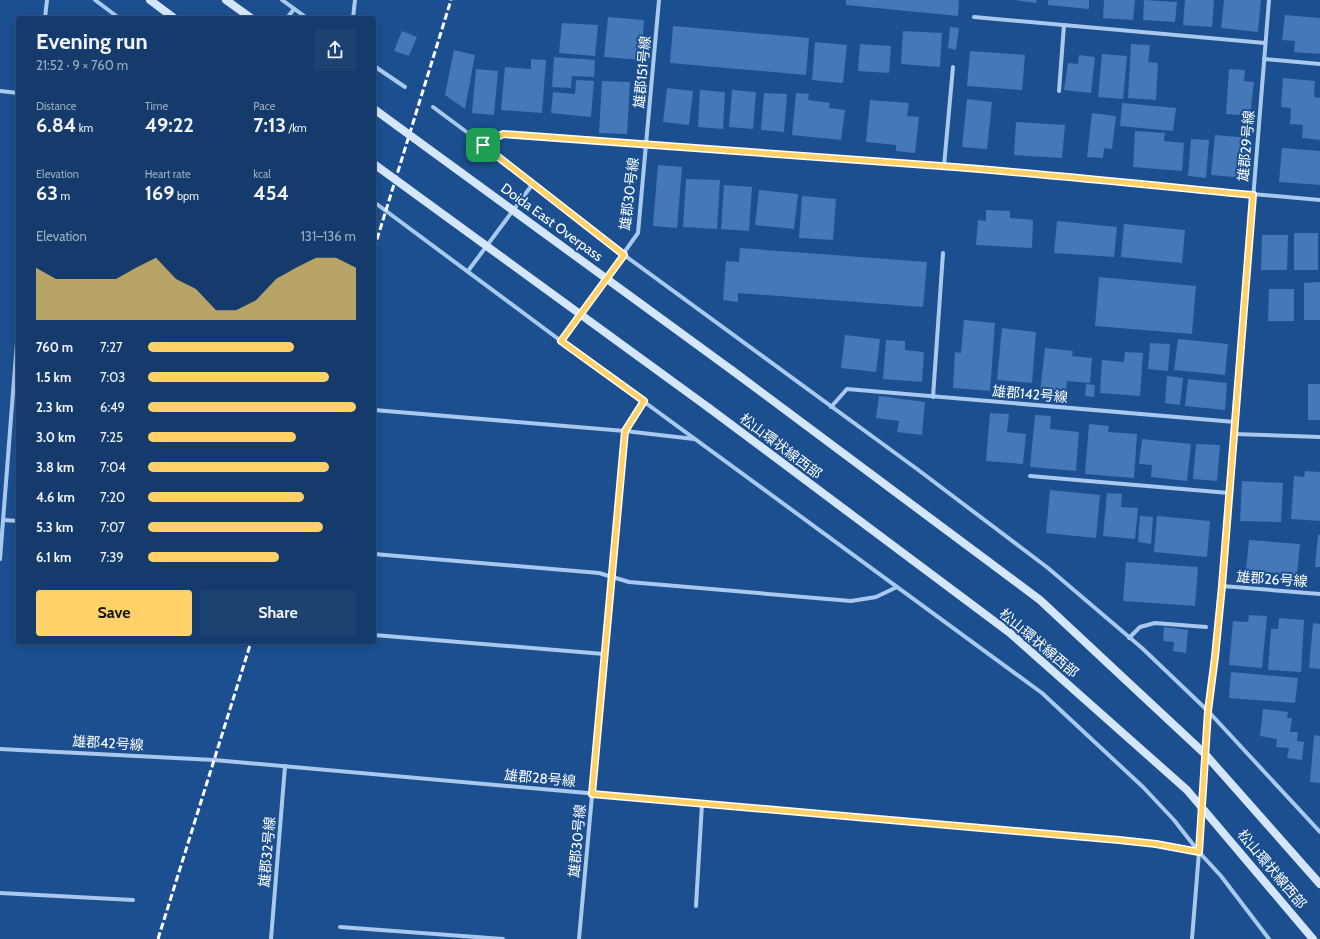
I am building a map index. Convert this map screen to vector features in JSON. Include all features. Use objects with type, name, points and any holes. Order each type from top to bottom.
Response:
[{"type":"street","points":[[44,16],[46,0]]},
{"type":"street","points":[[95,0],[117,16]]},
{"type":"street","points":[[150,0],[171,16]]},
{"type":"street","points":[[226,0],[248,16]]},
{"type":"street","points":[[282,0],[304,16]]},
{"type":"street","points":[[353,16],[355,0]]},
{"type":"street","name":"雄郡151号線","points":[[646,146],[659,0]]},
{"type":"street","name":"雄郡29号線","points":[[1192,939],[1208,711],[1222,586],[1269,0]]},
{"type":"street","points":[[289,16],[294,9]]},
{"type":"street","points":[[974,17],[1265,43]]},
{"type":"street","points":[[1059,91],[1064,25]]},
{"type":"street","points":[[1264,59],[1320,64]]},
{"type":"street","points":[[376,67],[405,88]]},
{"type":"street","points":[[944,166],[953,67]]},
{"type":"street","points":[[0,91],[16,93]]},
{"type":"street","points":[[433,107],[624,255],[916,469],[1048,568],[1129,638],[1208,711],[1320,832]]},
{"type":"street","name":"Doida East Overpass","points":[[376,109],[733,371]]},
{"type":"street","points":[[483,145],[503,134],[646,146],[805,155],[944,166],[1320,200]]},
{"type":"street","name":"雄郡30号線","points":[[561,341],[624,255],[638,233],[646,146]]},
{"type":"street","name":"松山環状線西部","points":[[376,165],[709,408],[1010,633],[1187,790],[1313,939]]},
{"type":"street","points":[[468,271],[532,185]]},
{"type":"street","points":[[376,203],[561,341],[1042,693],[1143,787],[1174,820],[1199,852],[1221,876],[1269,939]]},
{"type":"street","points":[[933,397],[943,253]]},
{"type":"street","name":"松山環状線西部","points":[[733,371],[1040,600],[1205,754],[1320,884]]},
{"type":"street","points":[[0,559],[16,386]]},
{"type":"street","name":"雄郡142号線","points":[[831,407],[847,389],[1235,422]]},
{"type":"street","name":"雄郡30号線","points":[[579,939],[625,431],[644,401]]},
{"type":"street","points":[[376,410],[625,431],[695,439]]},
{"type":"street","points":[[1234,434],[1320,436]]},
{"type":"street","points":[[1030,476],[1229,493]]},
{"type":"street","points":[[3,520],[16,521]]},
{"type":"street","points":[[376,554],[598,573],[629,582],[852,601],[876,597],[897,587]]},
{"type":"street","name":"雄郡26号線","points":[[1222,586],[1320,594]]},
{"type":"street","points":[[1129,638],[1140,627],[1146,624],[1155,623],[1206,627]]},
{"type":"street","points":[[376,635],[604,654]]},
{"type":"street","name":"雄郡42号線","points":[[0,749],[214,760]]},
{"type":"street","name":"雄郡28号線","points":[[214,760],[1141,842],[1199,852]]},
{"type":"street","name":"雄郡32号線","points":[[271,939],[285,766]]},
{"type":"street","points":[[696,906],[702,804]]},
{"type":"street","points":[[0,893],[133,900]]},
{"type":"street","points":[[340,927],[503,939]]},
{"type":"building","points":[[846,0],[959,0],[958,16],[846,5]]},
{"type":"building","points":[[1015,0],[1037,0],[1036,3]]},
{"type":"building","points":[[1048,0],[1089,0],[1089,9],[1048,5]]},
{"type":"building","points":[[1104,0],[1135,0],[1133,20],[1103,18]]},
{"type":"building","points":[[1144,0],[1177,2],[1175,22],[1143,20]]},
{"type":"building","points":[[1185,0],[1214,0],[1212,27],[1183,25]]},
{"type":"building","points":[[1224,0],[1261,0],[1258,32],[1221,28]]},
{"type":"building","points":[[1285,15],[1320,18],[1320,54],[1294,52],[1295,41],[1282,40]]},
{"type":"building","points":[[608,17],[644,20],[641,60],[604,57]]},
{"type":"building","points":[[562,23],[598,25],[595,56],[559,53]]},
{"type":"building","points":[[673,26],[809,38],[806,75],[670,63]]},
{"type":"building","points":[[950,27],[959,28],[956,50],[948,48]]},
{"type":"building","points":[[402,31],[417,37],[409,56],[394,51]]},
{"type":"building","points":[[903,31],[942,33],[940,67],[901,64]]},
{"type":"building","points":[[815,42],[847,45],[843,83],[812,80]]},
{"type":"building","points":[[860,44],[891,46],[889,73],[858,71]]},
{"type":"building","points":[[1131,44],[1150,45],[1148,62],[1158,63],[1156,100],[1128,98]]},
{"type":"building","points":[[454,50],[475,55],[465,109],[445,95]]},
{"type":"building","points":[[970,51],[1025,55],[1022,90],[967,86]]},
{"type":"building","points":[[1102,54],[1127,56],[1123,99],[1098,97]]},
{"type":"building","points":[[1079,55],[1095,57],[1091,93],[1064,90],[1068,63],[1078,64]]},
{"type":"building","points":[[554,57],[595,60],[594,77],[572,76],[571,88],[552,87]]},
{"type":"building","points":[[531,59],[546,60],[542,113],[501,110],[505,67],[531,69]]},
{"type":"building","points":[[476,69],[498,71],[494,115],[472,113]]},
{"type":"building","points":[[1229,69],[1245,70],[1244,81],[1254,82],[1250,116],[1226,114]]},
{"type":"building","points":[[1283,78],[1315,81],[1314,97],[1320,98],[1320,140],[1302,138],[1303,125],[1290,124],[1291,108],[1281,107]]},
{"type":"building","points":[[576,80],[594,81],[591,117],[551,113],[553,92],[575,94]]},
{"type":"building","points":[[602,81],[630,82],[627,134],[599,133]]},
{"type":"building","points":[[667,88],[693,91],[689,125],[663,122]]},
{"type":"building","points":[[700,90],[725,92],[723,129],[698,127]]},
{"type":"building","points":[[732,90],[756,92],[753,129],[729,127]]},
{"type":"building","points":[[764,93],[787,94],[784,132],[761,130]]},
{"type":"building","points":[[796,93],[809,94],[808,100],[830,103],[829,108],[845,110],[841,140],[792,135]]},
{"type":"building","points":[[967,99],[992,102],[987,149],[962,147]]},
{"type":"building","points":[[870,100],[909,103],[907,116],[919,117],[915,153],[896,151],[896,145],[866,142]]},
{"type":"building","points":[[1122,103],[1176,108],[1173,131],[1120,126]]},
{"type":"building","points":[[1092,113],[1116,116],[1112,149],[1104,148],[1103,158],[1087,157]]},
{"type":"building","points":[[1016,122],[1065,125],[1062,158],[1014,155]]},
{"type":"building","points":[[1135,131],[1165,133],[1164,141],[1184,143],[1182,171],[1133,167]]},
{"type":"building","points":[[1215,135],[1249,138],[1245,178],[1211,175]]},
{"type":"building","points":[[1191,139],[1209,140],[1206,178],[1188,176]]},
{"type":"building","points":[[1282,148],[1320,151],[1320,185],[1279,182]]},
{"type":"building","points":[[658,165],[682,167],[677,228],[653,226]]},
{"type":"building","points":[[686,179],[720,180],[717,229],[683,227]]},
{"type":"building","points":[[724,185],[752,187],[749,231],[721,229]]},
{"type":"building","points":[[759,190],[798,194],[794,229],[755,225]]},
{"type":"building","points":[[802,196],[836,199],[833,240],[799,238]]},
{"type":"building","points":[[986,210],[1010,211],[1010,218],[1033,220],[1032,248],[976,245],[978,220],[986,221]]},
{"type":"building","points":[[1057,221],[1117,227],[1114,257],[1054,253]]},
{"type":"building","points":[[1124,224],[1185,230],[1182,263],[1121,257]]},
{"type":"building","points":[[1294,233],[1318,233],[1318,270],[1294,270]]},
{"type":"building","points":[[1262,235],[1288,235],[1287,270],[1261,270]]},
{"type":"building","points":[[740,248],[927,262],[923,307],[738,293],[738,302],[723,300],[726,261],[739,262]]},
{"type":"building","points":[[1099,277],[1196,286],[1192,334],[1095,326]]},
{"type":"building","points":[[1320,282],[1320,320],[1304,320],[1304,283]]},
{"type":"building","points":[[1269,289],[1294,289],[1294,321],[1268,321]]},
{"type":"building","points":[[964,320],[995,323],[990,391],[953,388],[955,352],[961,353]]},
{"type":"building","points":[[1002,328],[1036,332],[1032,383],[997,380]]},
{"type":"building","points":[[845,335],[880,339],[876,372],[841,368]]},
{"type":"building","points":[[1178,339],[1228,344],[1225,375],[1174,370]]},
{"type":"building","points":[[886,340],[905,341],[905,350],[924,352],[922,382],[883,379]]},
{"type":"building","points":[[1150,343],[1170,344],[1168,371],[1148,369]]},
{"type":"building","points":[[1045,348],[1073,351],[1072,356],[1092,358],[1090,383],[1067,381],[1066,395],[1040,393]]},
{"type":"building","points":[[1125,352],[1143,353],[1140,396],[1100,393],[1102,360],[1124,362]]},
{"type":"building","points":[[1167,376],[1183,378],[1180,405],[1165,403]]},
{"type":"building","points":[[1188,379],[1227,383],[1225,410],[1185,406]]},
{"type":"building","points":[[1086,384],[1095,385],[1094,397],[1085,396]]},
{"type":"building","points":[[1308,384],[1320,384],[1320,420],[1308,420]]},
{"type":"building","points":[[879,396],[925,402],[922,435],[897,432],[899,421],[876,418]]},
{"type":"building","points":[[990,413],[1009,414],[1007,432],[1026,434],[1023,464],[986,461]]},
{"type":"building","points":[[1035,415],[1051,416],[1050,429],[1079,432],[1076,471],[1030,467]]},
{"type":"building","points":[[1089,424],[1109,426],[1108,432],[1137,434],[1134,478],[1085,474]]},
{"type":"building","points":[[1142,439],[1191,444],[1187,481],[1151,477],[1152,465],[1139,464]]},
{"type":"building","points":[[1196,444],[1220,445],[1217,481],[1193,479]]},
{"type":"building","points":[[1305,471],[1320,472],[1320,521],[1291,519],[1294,476],[1304,477]]},
{"type":"building","points":[[1242,481],[1283,483],[1281,522],[1240,521]]},
{"type":"building","points":[[1050,490],[1100,495],[1096,538],[1046,533]]},
{"type":"building","points":[[1107,493],[1122,494],[1121,507],[1138,508],[1135,539],[1103,536]]},
{"type":"building","points":[[1140,516],[1153,517],[1151,544],[1138,542]]},
{"type":"building","points":[[1157,516],[1210,521],[1207,557],[1154,552]]},
{"type":"building","points":[[1318,535],[1320,535],[1320,567],[1315,567]]},
{"type":"building","points":[[1249,540],[1300,544],[1297,575],[1246,570]]},
{"type":"building","points":[[1126,562],[1198,567],[1195,606],[1123,601]]},
{"type":"building","points":[[1249,615],[1267,616],[1262,668],[1229,665],[1233,621],[1248,622]]},
{"type":"building","points":[[1279,618],[1304,620],[1301,672],[1268,670],[1271,629],[1278,629]]},
{"type":"building","points":[[1313,623],[1320,624],[1320,669],[1309,668]]},
{"type":"building","points":[[1164,627],[1188,630],[1186,653],[1173,651],[1174,642],[1163,641]]},
{"type":"building","points":[[1231,672],[1298,678],[1295,703],[1229,698]]},
{"type":"building","points":[[1263,709],[1288,712],[1287,718],[1292,718],[1290,732],[1298,732],[1297,741],[1304,742],[1302,760],[1287,758],[1289,748],[1276,747],[1277,739],[1260,736]]},
{"type":"building","points":[[1314,735],[1320,736],[1320,783],[1310,782]]},
{"type":"railway","points":[[376,243],[451,0]]},
{"type":"railway","points":[[158,939],[250,644]]},
{"type":"route","points":[[503,134],[646,146],[805,155],[944,166],[1253,195],[1222,586],[1215,657],[1209,691],[1199,852],[1156,844],[1119,840],[592,794],[625,431],[644,401],[561,341],[624,255],[532,185],[499,156],[483,145],[503,134]]}]
